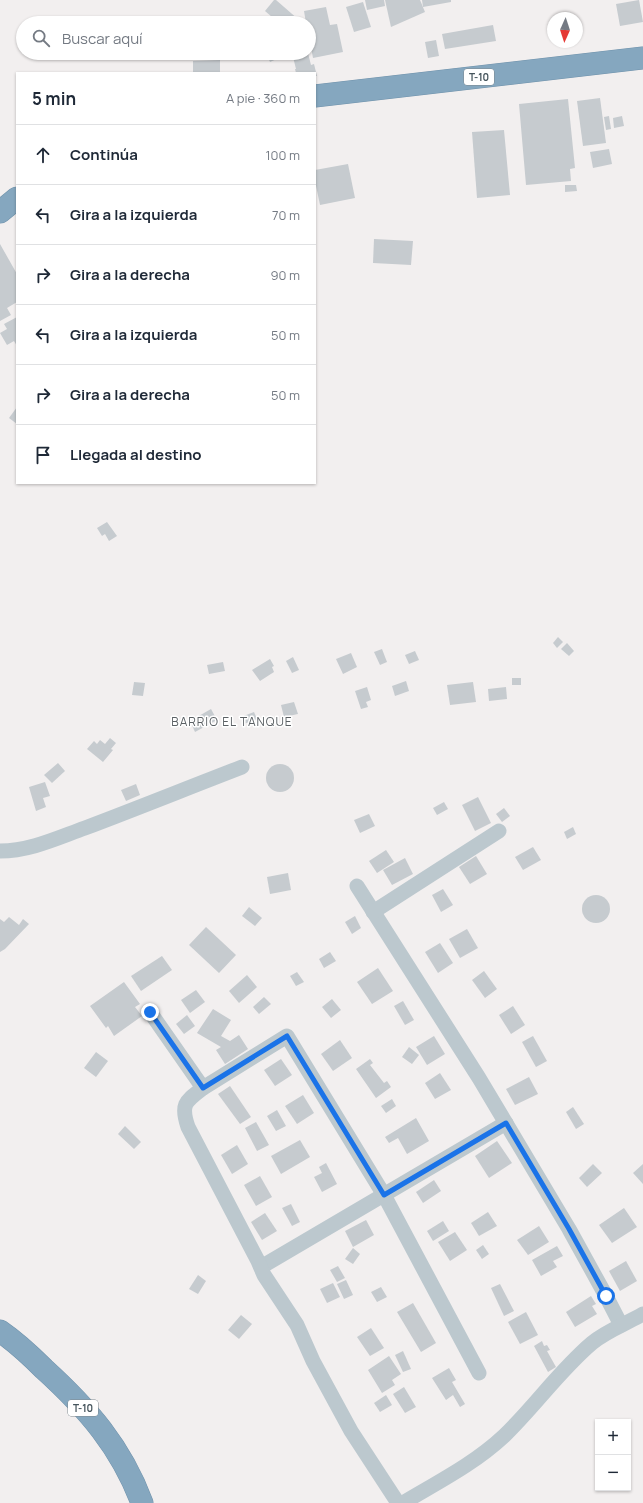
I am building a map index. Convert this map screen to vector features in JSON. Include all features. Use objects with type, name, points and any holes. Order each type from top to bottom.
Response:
[{"type":"highway","name":"T-10","points":[[316,96],[643,58]]},
{"type":"highway","points":[[0,212],[16,199]]},
{"type":"highway","name":"T-10","points":[[0,1331],[15,1342],[54,1378],[101,1429],[115,1447],[125,1465],[142,1503]]},
{"type":"street","points":[[0,851],[27,848],[45,842],[242,767]]},
{"type":"street","points":[[373,912],[499,831]]},
{"type":"street","points":[[357,886],[479,1078],[569,1229],[621,1325]]},
{"type":"street","points":[[150,1012],[203,1088]]},
{"type":"street","points":[[398,1503],[351,1431],[313,1361],[297,1325],[264,1275],[188,1127],[184,1114],[187,1101],[203,1088],[287,1036],[384,1195],[479,1373]]},
{"type":"street","points":[[261,1267],[506,1123]]},
{"type":"street","points":[[403,1503],[484,1454],[532,1408],[578,1356],[594,1342],[621,1325],[643,1314]]},
{"type":"building","points":[[274,0],[276,0],[294,16],[271,16],[265,11]]},
{"type":"building","points":[[365,0],[384,0],[385,6],[367,10]]},
{"type":"building","points":[[385,0],[420,0],[425,12],[391,27]]},
{"type":"building","points":[[422,0],[451,0],[451,2],[423,7]]},
{"type":"building","points":[[639,0],[643,22],[620,26],[616,4]]},
{"type":"building","points":[[363,2],[371,27],[354,32],[346,7]]},
{"type":"building","points":[[326,7],[330,25],[337,24],[343,52],[316,57],[316,16],[305,16],[304,11]]},
{"type":"building","points":[[493,25],[496,41],[445,49],[442,34]]},
{"type":"building","points":[[436,40],[439,56],[428,58],[425,42]]},
{"type":"building","points":[[220,60],[220,72],[193,72],[193,61]]},
{"type":"building","points":[[294,60],[310,60],[311,65],[314,64],[316,72],[296,72]]},
{"type":"building","points":[[600,98],[606,143],[583,146],[577,101]]},
{"type":"building","points":[[568,99],[575,168],[570,169],[571,181],[526,185],[519,104]]},
{"type":"building","points":[[609,116],[611,129],[606,130],[604,117]]},
{"type":"building","points":[[622,116],[624,126],[614,128],[613,118]]},
{"type":"building","points":[[504,130],[510,195],[477,198],[472,132]]},
{"type":"building","points":[[609,149],[612,164],[593,168],[590,152]]},
{"type":"building","points":[[348,164],[355,198],[320,205],[316,186],[316,170]]},
{"type":"building","points":[[565,185],[576,185],[577,191],[565,192]]},
{"type":"building","points":[[374,239],[413,241],[411,265],[373,263]]},
{"type":"building","points":[[0,244],[16,272],[16,303],[7,308],[11,315],[0,321]]},
{"type":"building","points":[[16,318],[16,344],[14,341],[7,345],[0,333],[7,329],[4,324]]},
{"type":"building","points":[[16,408],[16,423],[9,418]]},
{"type":"building","points":[[107,522],[117,536],[109,541],[105,534],[102,536],[97,528]]},
{"type":"building","points":[[558,637],[563,642],[557,648],[553,643]]},
{"type":"building","points":[[567,643],[574,651],[569,656],[561,649]]},
{"type":"building","points":[[382,649],[387,662],[380,665],[374,652]]},
{"type":"building","points":[[415,651],[419,660],[409,664],[405,655]]},
{"type":"building","points":[[351,653],[357,667],[343,674],[336,659]]},
{"type":"building","points":[[293,657],[299,670],[292,673],[286,661]]},
{"type":"building","points":[[270,659],[274,666],[272,667],[274,672],[260,681],[252,670]]},
{"type":"building","points":[[223,662],[225,671],[209,674],[207,665]]},
{"type":"building","points":[[512,678],[521,678],[521,685],[512,685]]},
{"type":"building","points":[[406,681],[409,691],[395,696],[392,686]]},
{"type":"building","points":[[134,682],[145,683],[143,696],[132,695]]},
{"type":"building","points":[[473,682],[476,702],[450,705],[447,685]]},
{"type":"building","points":[[367,687],[371,700],[366,702],[368,707],[361,709],[355,691]]},
{"type":"building","points":[[506,687],[507,699],[489,701],[488,689]]},
{"type":"building","points":[[294,702],[298,714],[284,717],[281,705]]},
{"type":"building","points":[[211,709],[217,720],[195,732],[190,721]]},
{"type":"building","points":[[254,712],[257,719],[244,724],[241,717]]},
{"type":"building","points":[[110,738],[116,743],[111,749],[113,750],[103,762],[87,749],[94,741],[97,744],[100,740],[105,744]]},
{"type":"building","points":[[58,763],[65,771],[52,783],[44,775]]},
{"type":"building","points":[[280,764],[290,768],[294,778],[290,788],[280,792],[270,788],[266,778],[270,768]]},
{"type":"building","points":[[45,782],[50,796],[43,798],[46,807],[36,811],[29,787]]},
{"type":"building","points":[[136,784],[140,795],[126,801],[121,790]]},
{"type":"building","points":[[478,797],[491,823],[475,831],[462,805]]},
{"type":"building","points":[[444,802],[448,809],[437,815],[433,808]]},
{"type":"building","points":[[504,808],[510,816],[502,822],[496,814]]},
{"type":"building","points":[[369,814],[375,826],[360,833],[354,820]]},
{"type":"building","points":[[573,827],[576,834],[567,839],[564,832]]},
{"type":"building","points":[[533,847],[541,860],[523,870],[515,857]]},
{"type":"building","points":[[386,850],[394,862],[377,873],[369,861]]},
{"type":"building","points":[[476,856],[487,874],[470,884],[459,867]]},
{"type":"building","points":[[405,858],[413,874],[392,885],[383,870]]},
{"type":"building","points":[[288,873],[291,890],[270,894],[267,877]]},
{"type":"building","points":[[443,889],[453,905],[441,912],[432,895]]},
{"type":"building","points":[[596,895],[602,896],[606,899],[609,903],[609,915],[606,919],[602,922],[596,923],[590,922],[586,919],[583,915],[582,909],[583,903],[586,899],[590,896]]},
{"type":"building","points":[[249,907],[262,918],[255,926],[242,916]]},
{"type":"building","points":[[355,916],[361,928],[352,934],[345,922]]},
{"type":"building","points":[[9,917],[19,925],[23,919],[29,924],[5,949],[0,952],[0,919],[4,922]]},
{"type":"building","points":[[206,927],[236,955],[219,973],[189,945]]},
{"type":"building","points":[[467,929],[478,948],[460,958],[449,939]]},
{"type":"building","points":[[440,943],[453,963],[438,973],[425,952]]},
{"type":"building","points":[[330,952],[336,961],[324,968],[319,959]]},
{"type":"building","points":[[162,956],[172,970],[141,991],[131,976]]},
{"type":"building","points":[[378,968],[393,991],[372,1004],[357,982]]},
{"type":"building","points":[[484,971],[497,989],[485,998],[472,980]]},
{"type":"building","points":[[297,972],[304,982],[296,986],[290,976]]},
{"type":"building","points":[[247,975],[257,987],[239,1003],[229,991]]},
{"type":"building","points":[[124,982],[140,1004],[135,1007],[142,1016],[114,1036],[108,1026],[106,1028],[90,1006]]},
{"type":"building","points":[[196,990],[205,1002],[190,1013],[181,1000]]},
{"type":"building","points":[[264,997],[271,1004],[259,1014],[253,1007]]},
{"type":"building","points":[[332,999],[341,1010],[331,1018],[322,1007]]},
{"type":"building","points":[[403,1001],[414,1020],[405,1025],[394,1006]]},
{"type":"building","points":[[513,1006],[525,1025],[511,1034],[499,1015]]},
{"type":"building","points":[[213,1009],[231,1020],[221,1036],[230,1041],[239,1035],[248,1049],[225,1064],[216,1050],[221,1047],[197,1033]]},
{"type":"building","points":[[187,1015],[195,1026],[184,1034],[176,1024]]},
{"type":"building","points":[[434,1036],[445,1054],[427,1065],[416,1047]]},
{"type":"building","points":[[533,1036],[547,1061],[536,1067],[522,1042]]},
{"type":"building","points":[[340,1040],[352,1058],[333,1071],[321,1054]]},
{"type":"building","points":[[409,1047],[419,1055],[412,1064],[402,1057]]},
{"type":"building","points":[[96,1052],[108,1061],[96,1077],[84,1068]]},
{"type":"building","points":[[281,1059],[292,1075],[275,1086],[264,1070]]},
{"type":"building","points":[[370,1059],[373,1063],[370,1065],[384,1083],[387,1081],[391,1087],[376,1098],[356,1069]]},
{"type":"building","points":[[440,1073],[451,1090],[435,1099],[425,1083]]},
{"type":"building","points":[[529,1077],[538,1094],[515,1105],[506,1089]]},
{"type":"building","points":[[230,1086],[251,1117],[240,1124],[218,1094]]},
{"type":"building","points":[[303,1095],[314,1113],[297,1124],[285,1106]]},
{"type":"building","points":[[392,1099],[396,1106],[386,1113],[381,1106]]},
{"type":"building","points":[[573,1107],[584,1124],[576,1129],[566,1112]]},
{"type":"building","points":[[277,1110],[286,1126],[276,1131],[267,1116]]},
{"type":"building","points":[[416,1118],[429,1141],[407,1154],[398,1138],[389,1143],[385,1137]]},
{"type":"building","points":[[256,1122],[269,1145],[257,1151],[245,1128]]},
{"type":"building","points":[[125,1126],[141,1142],[134,1149],[118,1134]]},
{"type":"building","points":[[300,1140],[310,1157],[281,1174],[271,1156]]},
{"type":"building","points":[[497,1141],[512,1163],[489,1178],[475,1156]]},
{"type":"building","points":[[237,1145],[248,1164],[232,1174],[221,1155]]},
{"type":"building","points":[[326,1163],[337,1184],[322,1192],[314,1177],[322,1173],[319,1167]]},
{"type":"building","points":[[593,1164],[602,1173],[587,1187],[579,1178]]},
{"type":"building","points":[[643,1164],[643,1184],[633,1173]]},
{"type":"building","points":[[260,1176],[272,1197],[256,1206],[244,1185]]},
{"type":"building","points":[[434,1180],[441,1191],[423,1203],[416,1192]]},
{"type":"building","points":[[291,1204],[300,1222],[292,1226],[282,1208]]},
{"type":"building","points":[[624,1208],[637,1227],[612,1243],[599,1225]]},
{"type":"building","points":[[488,1212],[497,1226],[479,1236],[471,1223]]},
{"type":"building","points":[[265,1213],[277,1231],[262,1240],[251,1222]]},
{"type":"building","points":[[366,1220],[374,1235],[353,1247],[345,1231]]},
{"type":"building","points":[[443,1221],[449,1231],[433,1241],[427,1231]]},
{"type":"building","points":[[539,1226],[549,1242],[528,1255],[517,1240]]},
{"type":"building","points":[[455,1232],[467,1250],[450,1261],[438,1242]]},
{"type":"building","points":[[483,1245],[489,1254],[482,1259],[476,1250]]},
{"type":"building","points":[[557,1246],[563,1256],[553,1261],[557,1267],[541,1276],[532,1260]]},
{"type":"building","points":[[353,1248],[360,1254],[353,1264],[345,1259]]},
{"type":"building","points":[[626,1261],[637,1281],[620,1291],[609,1271]]},
{"type":"building","points":[[338,1266],[345,1278],[337,1282],[330,1270]]},
{"type":"building","points":[[198,1275],[206,1281],[198,1294],[189,1289]]},
{"type":"building","points":[[346,1280],[353,1295],[344,1299],[337,1284]]},
{"type":"building","points":[[333,1283],[340,1297],[327,1303],[320,1289]]},
{"type":"building","points":[[500,1284],[514,1311],[504,1316],[491,1288]]},
{"type":"building","points":[[381,1287],[387,1297],[377,1302],[371,1292]]},
{"type":"building","points":[[591,1296],[596,1304],[592,1306],[597,1314],[575,1327],[566,1312]]},
{"type":"building","points":[[413,1303],[436,1343],[421,1352],[397,1312]]},
{"type":"building","points":[[526,1312],[538,1335],[520,1344],[508,1322]]},
{"type":"building","points":[[241,1315],[252,1324],[239,1339],[228,1330]]},
{"type":"building","points":[[371,1328],[384,1348],[370,1356],[357,1337]]},
{"type":"building","points":[[542,1341],[544,1346],[547,1345],[550,1350],[547,1351],[556,1367],[548,1372],[534,1346]]},
{"type":"building","points":[[403,1351],[411,1369],[403,1372],[395,1355]]},
{"type":"building","points":[[389,1356],[401,1374],[392,1380],[395,1385],[382,1393],[368,1370]]},
{"type":"building","points":[[449,1368],[456,1380],[452,1382],[465,1404],[460,1407],[453,1395],[446,1400],[432,1378]]},
{"type":"building","points":[[404,1387],[416,1407],[405,1413],[393,1394]]},
{"type":"building","points":[[386,1395],[392,1405],[380,1412],[374,1403]]},
{"type":"district","name":"BARRIO EL TANQUE","points":[[232,721]]},
{"type":"route","points":[[150,1012],[203,1088],[287,1036],[384,1195],[506,1123],[569,1229],[606,1296]]}]
